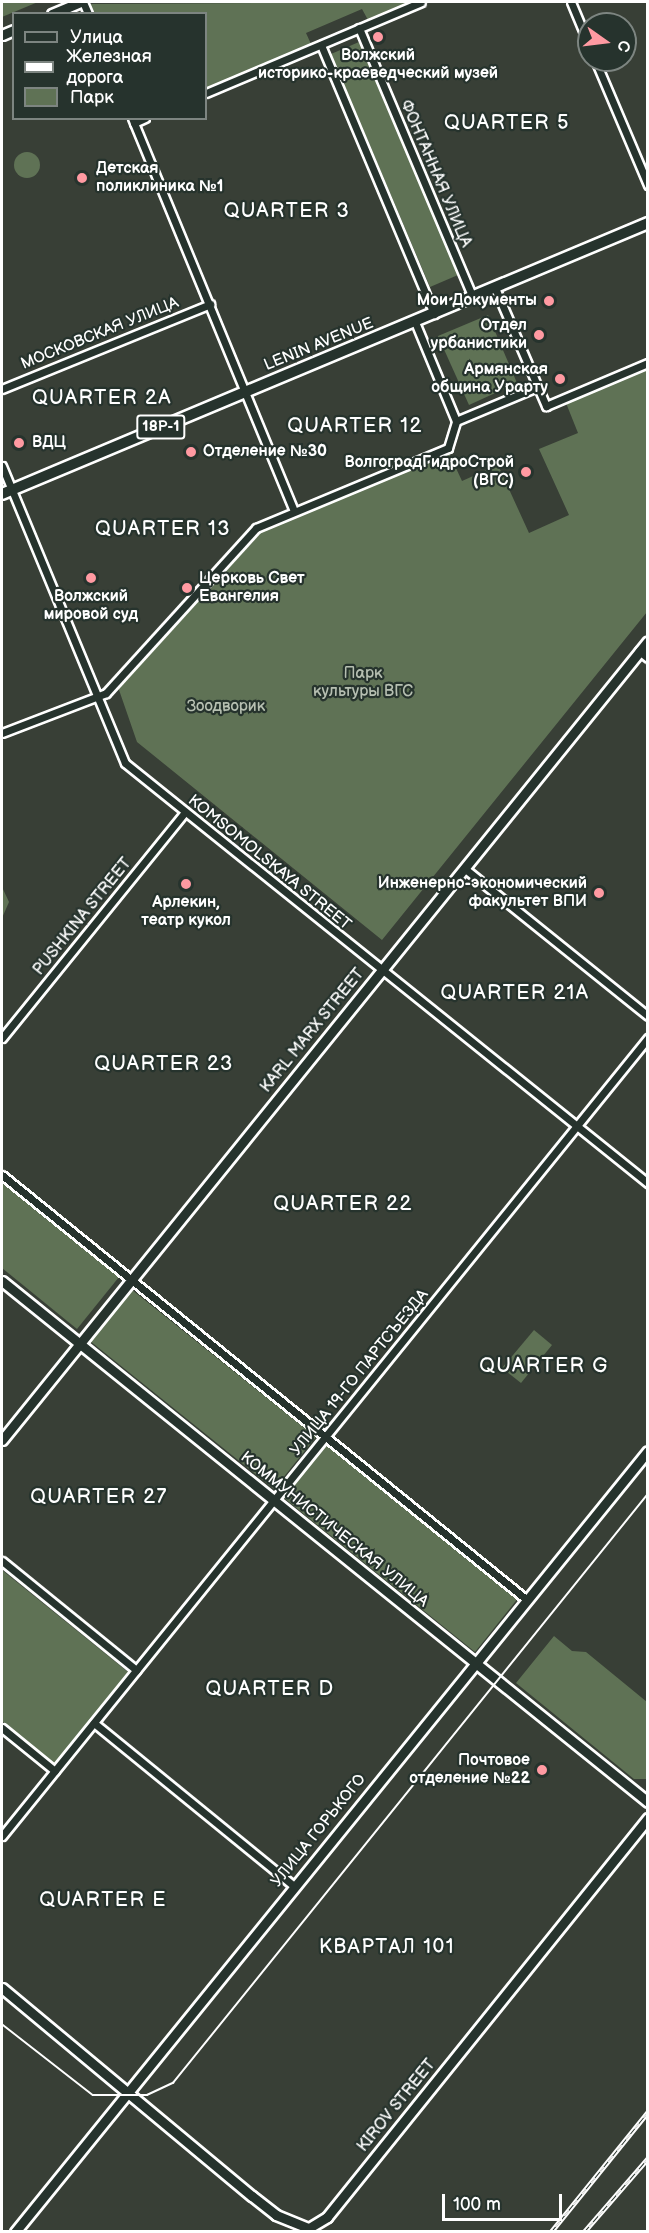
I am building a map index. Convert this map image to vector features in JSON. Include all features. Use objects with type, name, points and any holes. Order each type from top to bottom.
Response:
[{"type":"main road","name":"LENIN AVENUE","points":[[7,492],[648,223]]},
{"type":"street","points":[[57,12],[82,2]]},
{"type":"street","points":[[207,93],[422,2]]},
{"type":"street","points":[[571,2],[577,16]]},
{"type":"street","name":"ФОНТАННАЯ УЛИЦА","points":[[359,28],[473,298]]},
{"type":"street","points":[[321,45],[434,314]]},
{"type":"street","points":[[600,72],[648,185]]},
{"type":"street","points":[[133,121],[294,511]]},
{"type":"street","points":[[495,288],[546,406],[648,363]]},
{"type":"street","name":"МОСКОВСКАЯ УЛИЦА","points":[[2,389],[210,304]]},
{"type":"street","points":[[2,733],[98,697],[256,528],[448,448],[456,421],[415,322]]},
{"type":"street","points":[[456,421],[537,387]]},
{"type":"street","name":"KOMSOMOLSKAYA STREET","points":[[2,466],[7,492],[125,763],[380,971],[648,1184]]},
{"type":"street","name":"KARL MARX STREET","points":[[2,1440],[648,641]]},
{"type":"street","points":[[639,651],[648,658]]},
{"type":"street","name":"PUSHKINA STREET","points":[[2,1038],[185,812]]},
{"type":"street","points":[[464,868],[648,1016]]},
{"type":"street","name":"УЛИЦА 19-ГО ПАРТСЪЕЗДА","points":[[2,1836],[648,1038]]},
{"type":"street","points":[[2,1175],[528,1600]]},
{"type":"street","name":"КОММУНИСТИЧЕСКАЯ УЛИЦА","points":[[2,1281],[648,1802]]},
{"type":"street","name":"УЛИЦА ГОРЬКОГО","points":[[15,2232],[648,1451]]},
{"type":"street","points":[[2,1561],[136,1670]]},
{"type":"street","points":[[94,1723],[294,1886]]},
{"type":"street","points":[[2,1728],[55,1771]]},
{"type":"street","name":"KIROV STREET","points":[[128,2091],[268,2209],[309,2228],[327,2217],[648,1818]]},
{"type":"street","points":[[2,1988],[128,2091]]},
{"type":"green space","points":[[2,2],[38,2],[12,12],[2,17]]},
{"type":"green space","points":[[412,2],[368,20],[362,9],[306,33],[311,44],[207,89],[207,12],[92,12],[88,4]]},
{"type":"green space","points":[[359,42],[458,275],[430,287],[331,54]]},
{"type":"green space","points":[[27,152],[36,156],[40,165],[36,174],[27,178],[18,174],[14,165],[18,156]]},
{"type":"green space","points":[[488,315],[517,383],[469,405],[438,336]]},
{"type":"green space","name":"Парк культуры ВГС","points":[[647,368],[647,612],[382,940],[137,742],[118,687],[262,532],[449,453],[462,481],[498,465],[529,533],[569,515],[539,449],[578,433],[566,403]]},
{"type":"green space","points":[[2,887],[9,902],[2,918]]},
{"type":"green space","points":[[2,1182],[119,1277],[77,1329],[2,1268]]},
{"type":"green space","points":[[131,1289],[316,1437],[274,1489],[90,1341]]},
{"type":"green space","points":[[534,1330],[552,1345],[521,1383],[502,1368]]},
{"type":"green space","points":[[328,1443],[519,1597],[475,1652],[284,1498]]},
{"type":"green space","points":[[2,1570],[128,1672],[55,1764],[2,1721]]},
{"type":"green space","points":[[554,1636],[572,1651],[586,1652],[647,1702],[646,1779],[634,1779],[516,1683]]},
{"type":"tram line","points":[[2,2024],[93,2095],[147,2095],[173,2083],[648,1494]]},
{"type":"railway","points":[[551,2232],[648,2112]]},
{"type":"railway","points":[[584,2232],[648,2158]]},
{"type":"place","name":"Волжский историко-краеведческий музей","points":[[378,37]]},
{"type":"place","name":"Детская поликлиника №1","points":[[82,178]]},
{"type":"place","name":"Мои Документы","points":[[549,301]]},
{"type":"place","name":"Отдел урбанистики","points":[[539,335]]},
{"type":"place","name":"Армянская община Урарту","points":[[560,379]]},
{"type":"place","name":"ВДЦ","points":[[19,443]]},
{"type":"place","name":"Отделение №30","points":[[191,452]]},
{"type":"place","name":"ВолгоградГидроСтрой (ВГС)","points":[[526,472]]},
{"type":"place","name":"Волжский мировой суд","points":[[91,578]]},
{"type":"place","name":"Церковь Свет Евангелия","points":[[187,588]]},
{"type":"place","name":"Арлекин, театр кукол","points":[[186,884]]},
{"type":"place","name":"Инженерно-экономический факультет ВПИ","points":[[599,893]]},
{"type":"place","name":"Почтовое отделение №22","points":[[542,1770]]},
{"type":"district","name":"QUARTER 5","points":[[507,123]]},
{"type":"district","name":"QUARTER 3","points":[[287,211]]},
{"type":"district","name":"QUARTER 2A","points":[[102,398]]},
{"type":"district","name":"QUARTER 12","points":[[355,426]]},
{"type":"district","name":"QUARTER 13","points":[[163,529]]},
{"type":"district","name":"QUARTER 21A","points":[[515,993]]},
{"type":"district","name":"QUARTER 23","points":[[164,1064]]},
{"type":"district","name":"QUARTER 22","points":[[343,1204]]},
{"type":"district","name":"QUARTER G","points":[[544,1366]]},
{"type":"district","name":"QUARTER 27","points":[[99,1497]]},
{"type":"district","name":"QUARTER D","points":[[270,1689]]},
{"type":"district","name":"QUARTER E","points":[[103,1900]]},
{"type":"district","name":"КВАРТАЛ 101","points":[[387,1947]]},
{"type":"park label","name":"Зоодворик","points":[[226,707]]}]
